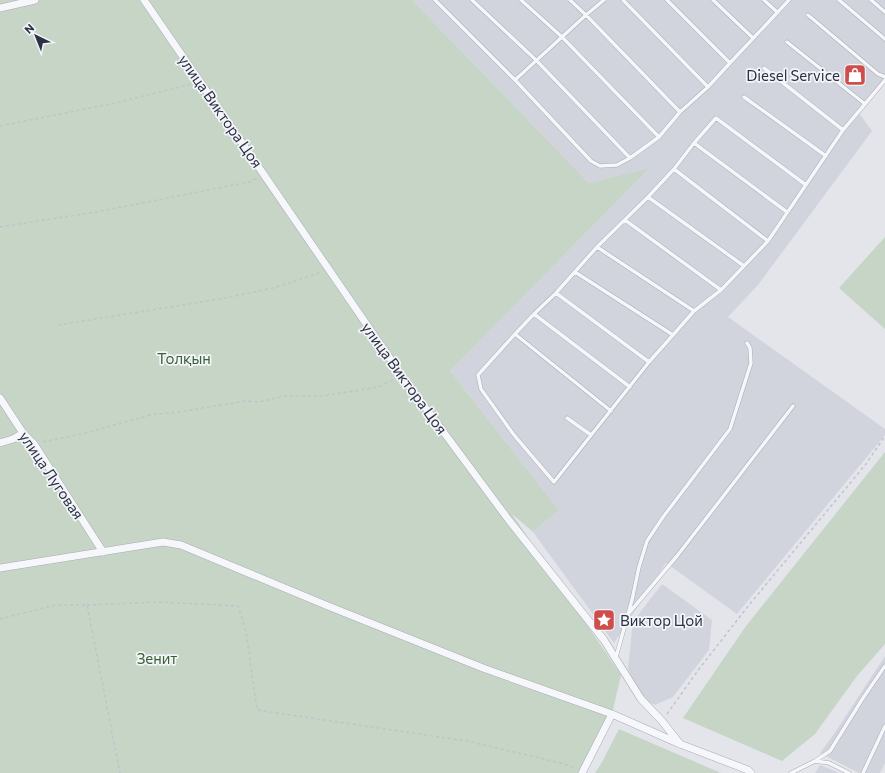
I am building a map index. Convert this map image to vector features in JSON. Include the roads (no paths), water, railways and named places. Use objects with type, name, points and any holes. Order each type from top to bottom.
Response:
[{"type":"street","points":[[0,8],[35,0]]},
{"type":"street","name":"улица Виктора Цоя","points":[[144,0],[402,376],[508,519],[604,640],[641,699],[662,721],[680,744]]},
{"type":"street","name":"улица Луговая","points":[[0,398],[24,433],[34,444],[103,552]]},
{"type":"street","points":[[0,443],[13,440],[24,433]]},
{"type":"street","points":[[0,568],[163,542],[181,545],[483,668],[612,714],[680,744],[748,770],[751,773]]},
{"type":"street","points":[[583,772],[612,714]]},
{"type":"lane","points":[[435,0],[515,80],[591,161],[600,166],[617,165],[630,158],[659,137],[680,112],[708,87],[776,12],[789,0]]},
{"type":"lane","points":[[472,0],[536,60],[630,158]]},
{"type":"lane","points":[[520,0],[562,37],[659,137]]},
{"type":"lane","points":[[570,0],[680,112]]},
{"type":"lane","points":[[515,80],[604,0]]},
{"type":"lane","points":[[623,0],[708,87]]},
{"type":"lane","points":[[667,0],[730,63]]},
{"type":"lane","points":[[713,0],[753,38]]},
{"type":"lane","points":[[764,0],[776,12]]},
{"type":"lane","points":[[839,0],[885,39]]},
{"type":"lane","points":[[871,0],[885,12]]},
{"type":"lane","points":[[808,15],[878,74],[885,77]]},
{"type":"lane","points":[[787,42],[864,104]]},
{"type":"lane","points":[[764,68],[844,130]]},
{"type":"lane","points":[[806,185],[716,118],[674,169],[625,220],[597,246],[556,293],[534,314],[478,375],[481,389],[514,434],[554,482],[649,362],[694,311],[721,290],[768,241],[844,130],[885,80]]},
{"type":"lane","points":[[744,97],[826,156]]},
{"type":"lane","points":[[694,143],[787,212]]},
{"type":"lane","points":[[674,169],[768,241]]},
{"type":"lane","points":[[648,197],[744,266]]},
{"type":"lane","points":[[625,220],[721,290]]},
{"type":"lane","points":[[597,246],[694,311]]},
{"type":"lane","points":[[575,272],[673,335]]},
{"type":"lane","points":[[556,293],[649,362]]},
{"type":"lane","points":[[534,314],[630,387]]},
{"type":"lane","points":[[515,334],[611,411]]},
{"type":"lane","points":[[615,658],[647,541],[663,517],[730,429],[751,363],[750,348],[747,343]]},
{"type":"lane","points":[[628,614],[677,556],[793,406]]},
{"type":"lane","points":[[567,418],[591,435]]},
{"type":"lane","points":[[791,773],[815,761],[830,751],[885,666]]},
{"type":"lane","points":[[863,773],[885,726]]},
{"type":"lane","points":[[815,761],[829,763],[849,773]]},
{"type":"place","name":"Diesel Service","points":[[855,75]]},
{"type":"place","name":"Виктор Цой","points":[[604,620]]},
{"type":"park label","name":"Толқын","points":[[184,358]]},
{"type":"park label","name":"Зенит","points":[[157,658]]}]
